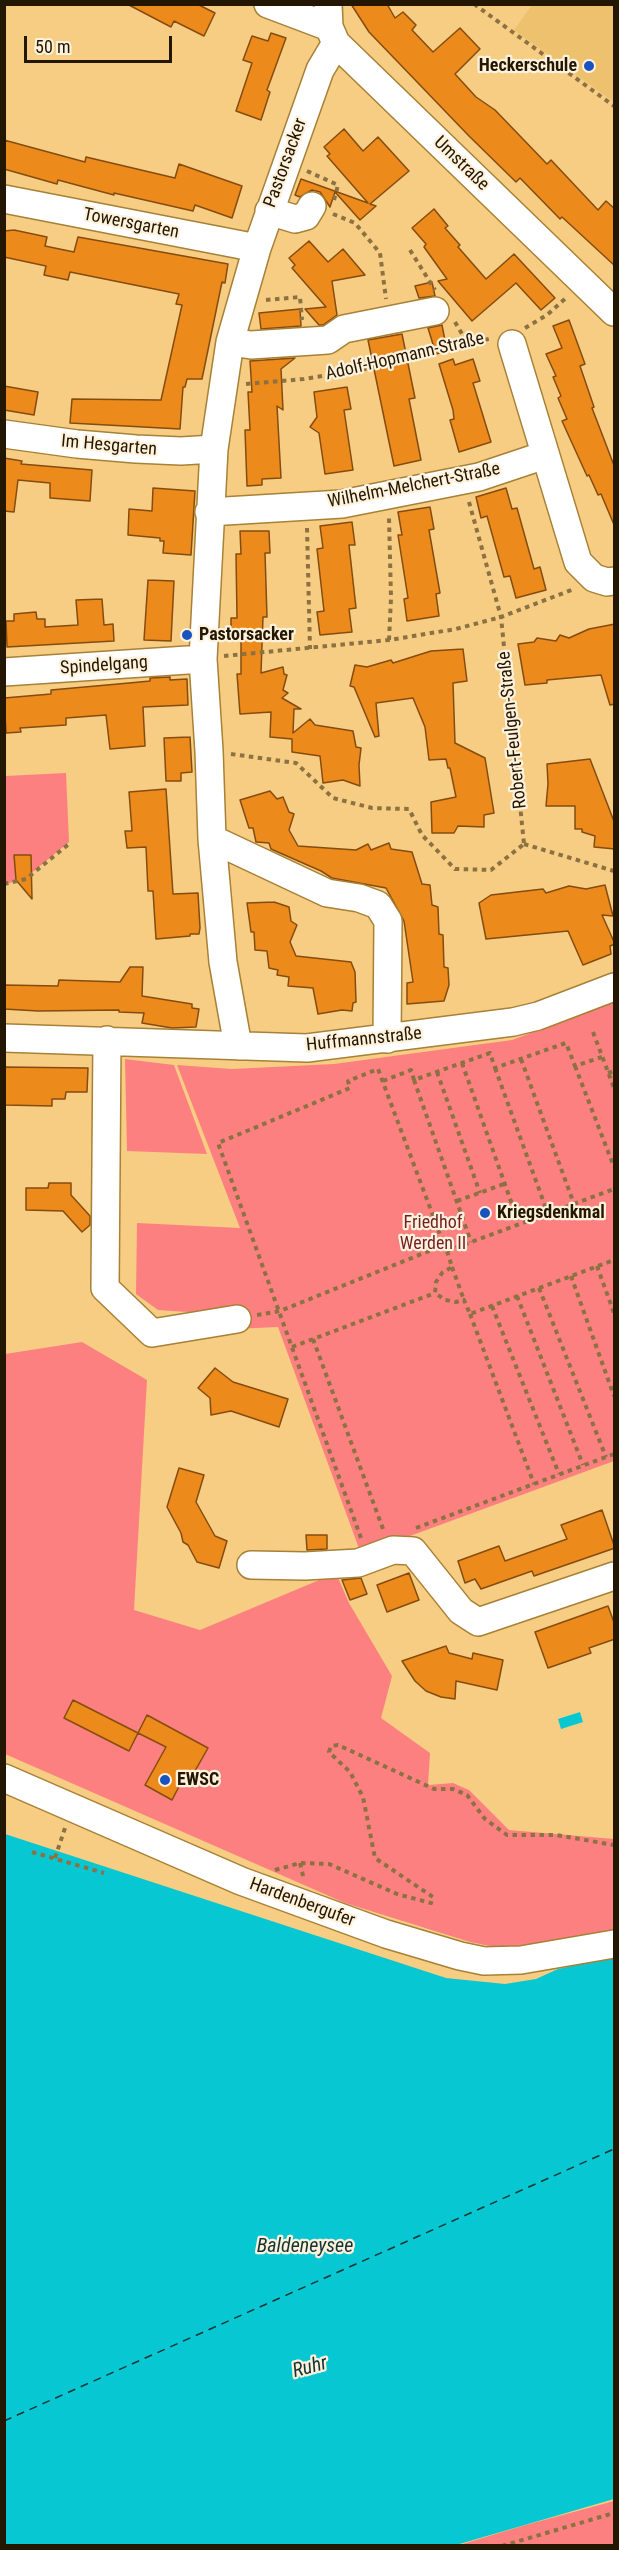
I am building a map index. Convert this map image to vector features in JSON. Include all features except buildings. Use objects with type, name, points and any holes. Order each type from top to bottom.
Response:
[{"type":"street","points":[[268,4],[331,25]]},
{"type":"street","name":"Pastorsacker","points":[[238,1046],[223,962],[212,839],[203,659],[214,449],[222,382],[230,342],[268,211],[320,70],[331,25]]},
{"type":"street","name":"Umstraße","points":[[331,25],[615,312]]},
{"type":"street","name":"Towersgarten","points":[[4,199],[257,248]]},
{"type":"street","points":[[268,211],[295,219],[306,216],[323,204]]},
{"type":"street","points":[[230,342],[251,345],[328,340],[344,330],[435,311]]},
{"type":"street","name":"Adolf-Hopmann-Straße","points":[[511,336],[578,562],[604,579]]},
{"type":"street","name":"Im Hesgarten","points":[[4,434],[136,449],[181,451],[214,449]]},
{"type":"street","name":"Wilhelm-Melchert-Straße","points":[[209,512],[342,504],[479,477],[545,455]]},
{"type":"street","name":"Spindelgang","points":[[4,672],[203,659]]},
{"type":"street","points":[[212,839],[327,893],[359,898],[378,905],[388,921],[387,1039]]},
{"type":"street","name":"Huffmannstraße","points":[[4,1038],[307,1048],[530,1018],[615,987]]},
{"type":"street","points":[[107,1040],[105,1288],[152,1333],[237,1318]]},
{"type":"street","points":[[251,1565],[305,1566],[358,1563],[393,1550],[413,1551],[461,1611],[478,1622],[615,1576]]},
{"type":"street","name":"Hardenbergufer","points":[[4,1778],[242,1881],[386,1934],[460,1956],[484,1961],[521,1960],[615,1944]]},
{"type":"path","points":[[474,4],[615,106]]},
{"type":"path","points":[[286,162],[332,181],[338,185],[336,195]]},
{"type":"path","points":[[323,204],[330,212],[356,223],[380,253],[385,294]]},
{"type":"path","points":[[243,297],[261,301],[300,297]]},
{"type":"path","name":"Adolf-Hopmann-Straße","points":[[222,382],[246,384],[304,379],[384,366],[511,336],[547,315]]},
{"type":"path","name":"Robert-Feulgen-Straße","points":[[467,497],[501,617],[524,844]]},
{"type":"path","points":[[389,513],[391,598],[389,640]]},
{"type":"path","points":[[307,522],[310,649]]},
{"type":"path","points":[[203,659],[389,640],[456,629],[501,617],[604,579]]},
{"type":"path","points":[[209,751],[296,763],[333,798],[372,808],[409,809],[422,835],[455,869],[491,870],[524,844],[615,871]]},
{"type":"path","points":[[4,884],[26,879],[70,843]]},
{"type":"path","points":[[593,1032],[615,1088]]},
{"type":"path","points":[[495,1068],[566,1043],[615,1167]]},
{"type":"path","points":[[414,1080],[489,1053],[548,1214]]},
{"type":"path","points":[[575,1066],[602,1057]]},
{"type":"path","points":[[520,1059],[574,1204]]},
{"type":"path","points":[[462,1063],[519,1224]]},
{"type":"path","points":[[364,1547],[218,1143],[350,1088],[348,1081],[358,1077],[378,1070],[383,1081],[534,1484]]},
{"type":"path","points":[[383,1081],[411,1070],[471,1242]]},
{"type":"path","points":[[609,1073],[615,1071]]},
{"type":"path","points":[[437,1072],[480,1193]]},
{"type":"path","points":[[457,1201],[504,1184]]},
{"type":"path","points":[[447,1251],[615,1189]]},
{"type":"path","points":[[280,1311],[444,1245]]},
{"type":"path","points":[[470,1314],[615,1260]]},
{"type":"path","points":[[597,1266],[615,1313]]},
{"type":"path","points":[[435,1293],[436,1282],[441,1273],[452,1267]]},
{"type":"path","points":[[571,1276],[615,1396]]},
{"type":"path","points":[[539,1288],[606,1457]]},
{"type":"path","points":[[292,1347],[435,1293]]},
{"type":"path","points":[[435,1293],[445,1300],[456,1302],[464,1300]]},
{"type":"path","points":[[517,1296],[583,1465]]},
{"type":"path","points":[[492,1306],[559,1474]]},
{"type":"path","points":[[313,1339],[387,1539]]},
{"type":"path","points":[[408,1531],[615,1454]]},
{"type":"path","points":[[300,1863],[328,1864],[397,1893],[431,1903],[433,1897],[375,1858],[363,1797],[350,1772],[329,1752],[331,1746],[338,1745],[434,1790],[453,1789],[467,1795],[485,1820],[507,1835],[556,1835],[615,1845]]},
{"type":"path","points":[[56,1858],[58,1847]]},
{"type":"path","points":[[32,1852],[104,1873]]},
{"type":"path","points":[[502,2546],[615,2512]]},
{"type":"shaded area","name":"Heckerschule","points":[[532,5],[614,5],[614,102],[514,30]]},
{"type":"green space","points":[[66,773],[69,842],[23,880],[5,884],[5,776]]},
{"type":"green space","name":"Friedhof Werden II","points":[[614,1002],[614,1461],[361,1554],[278,1327],[234,1329],[232,1315],[158,1310],[136,1294],[137,1223],[240,1228],[177,1065],[232,1069],[334,1064],[512,1040]]},
{"type":"green space","points":[[125,1059],[174,1065],[207,1154],[127,1151]]},
{"type":"green space","points":[[82,1342],[147,1380],[134,1610],[200,1630],[336,1573],[349,1603],[392,1676],[381,1718],[430,1753],[428,1785],[453,1783],[469,1790],[509,1830],[614,1839],[614,1933],[505,1949],[470,1942],[345,1903],[5,1754],[5,1354]]},
{"type":"green space","points":[[614,2501],[614,2545],[456,2546],[522,2526]]},
{"type":"water","points":[[580,1712],[583,1722],[561,1729],[558,1719]]},
{"type":"water","name":"Baldeneysee","points":[[5,1834],[446,1978],[505,1984],[536,1979],[558,1969],[614,1957],[614,2499],[456,2545],[5,2546]]},
{"type":"ferry route","points":[[4,2421],[614,2149]]},
{"type":"place","name":"Heckerschule","points":[[589,66]]},
{"type":"place","name":"Pastorsacker","points":[[187,635]]},
{"type":"place","name":"Kriegsdenkmal","points":[[485,1213]]},
{"type":"place","name":"EWSC","points":[[165,1780]]},
{"type":"water label","name":"Ruhr","points":[[310,2368]]}]
